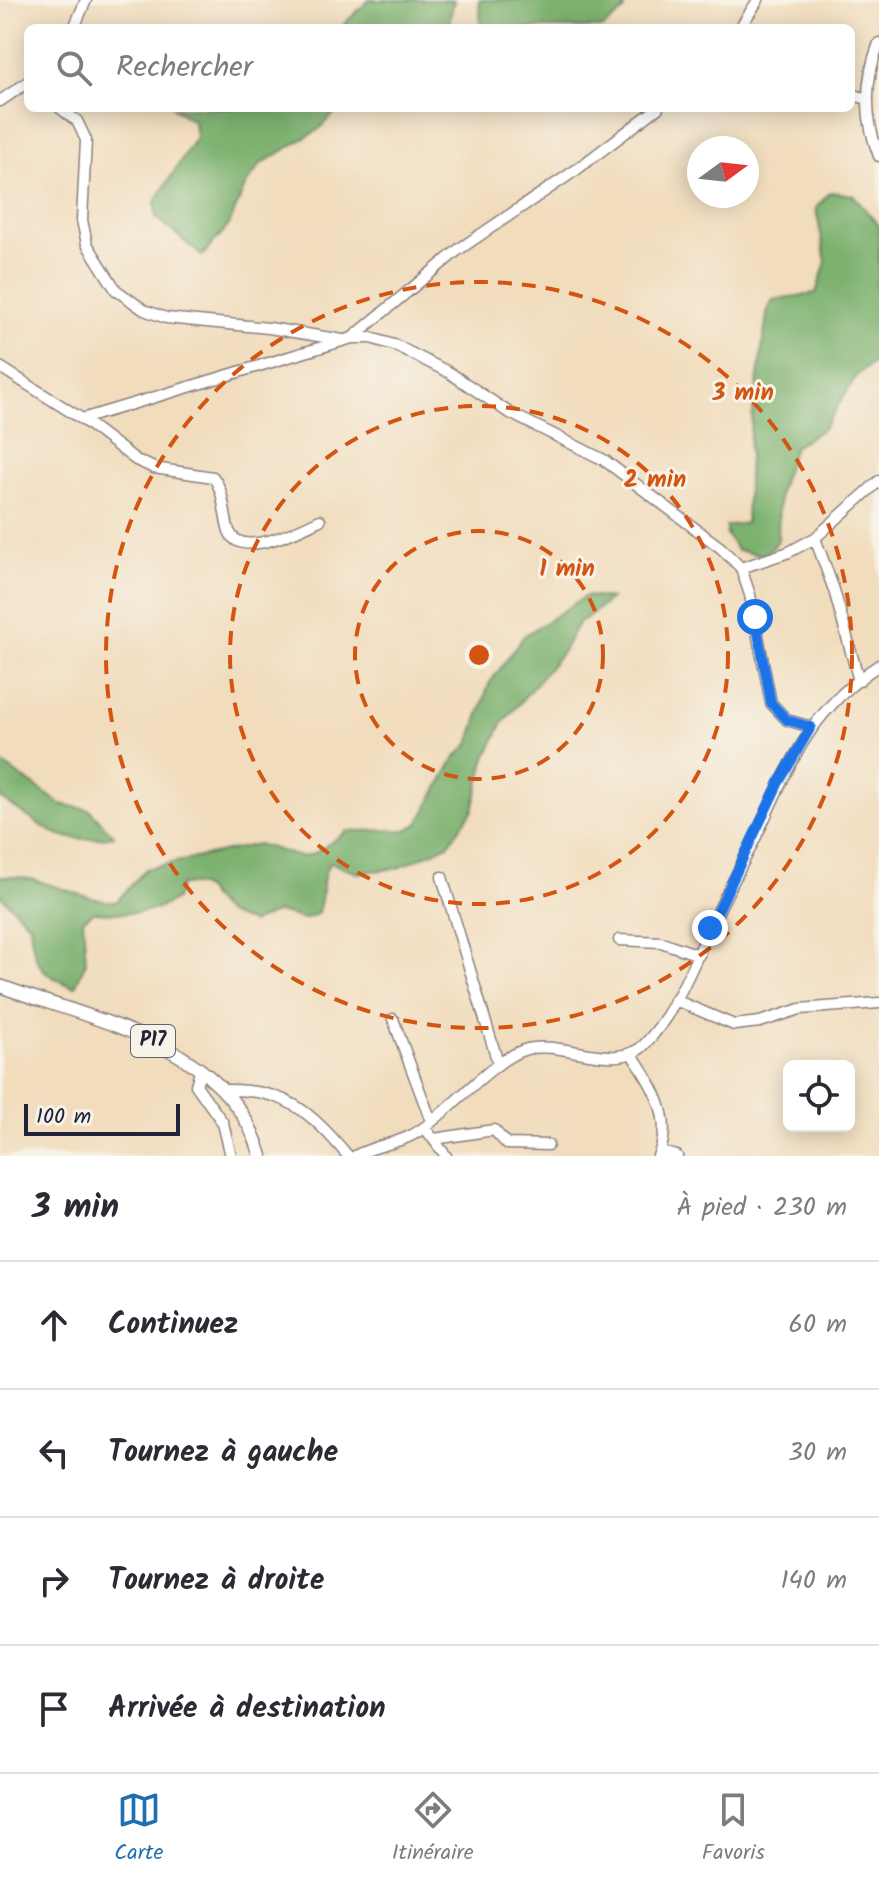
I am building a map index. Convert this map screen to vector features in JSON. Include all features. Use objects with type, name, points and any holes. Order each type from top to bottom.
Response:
[{"type":"main road","name":"P17","points":[[0,986],[148,1039],[201,1069],[223,1090],[258,1144],[261,1156]]},
{"type":"street","points":[[76,24],[86,0]]},
{"type":"street","points":[[743,24],[758,0]]},
{"type":"street","points":[[879,43],[869,75],[867,99],[870,130],[879,156]]},
{"type":"street","points":[[0,101],[24,85]]},
{"type":"street","points":[[855,95],[867,99]]},
{"type":"street","points":[[65,112],[77,121],[86,140],[82,197],[84,232],[95,259],[116,290],[144,310],[166,318],[349,340],[458,250],[576,170],[653,112]]},
{"type":"street","points":[[82,419],[349,340],[371,338],[397,346],[450,373],[508,412],[604,460],[741,568],[761,637],[771,703],[787,720],[811,727]]},
{"type":"street","points":[[0,367],[145,464],[213,477],[219,484],[230,534],[235,541],[260,543],[320,520]]},
{"type":"street","points":[[741,568],[789,552],[815,538],[879,481]]},
{"type":"street","points":[[815,538],[834,590],[859,681]]},
{"type":"street","points":[[355,1156],[407,1138],[428,1125],[481,1082],[498,1063],[519,1051],[539,1047],[605,1054],[631,1053],[648,1041],[699,955],[778,784],[811,727],[879,665]]},
{"type":"street","points":[[442,877],[498,1063]]},
{"type":"street","points":[[619,940],[661,942],[699,955]]},
{"type":"street","points":[[675,1000],[734,1025],[760,1022],[800,1009],[879,1003]]},
{"type":"street","points":[[393,1019],[428,1125],[446,1156]]},
{"type":"street","points":[[631,1053],[660,1102],[664,1136],[660,1154],[677,1156]]},
{"type":"street","points":[[201,1069],[196,1085],[223,1123],[231,1156]]},
{"type":"street","points":[[223,1090],[246,1089],[291,1102],[308,1111],[348,1156]]},
{"type":"street","points":[[434,1139],[494,1130],[507,1144],[548,1145]]},
{"type":"green space","points":[[369,0],[454,0],[449,24],[344,24]]},
{"type":"green space","points":[[479,0],[622,0],[625,10],[608,24],[481,24]]},
{"type":"green space","points":[[179,112],[336,112],[318,130],[261,164],[245,186],[229,225],[202,256],[156,217],[155,202],[196,137],[194,122]]},
{"type":"green space","points":[[830,192],[853,195],[879,226],[879,277],[875,287],[879,298],[879,358],[857,375],[824,428],[794,447],[779,492],[778,540],[771,550],[761,555],[737,550],[727,536],[726,526],[746,523],[750,433],[768,308],[773,300],[816,293],[826,262],[816,208]]},
{"type":"green space","points":[[586,596],[611,599],[577,625],[563,651],[502,724],[485,760],[473,810],[448,845],[398,868],[357,873],[330,862],[324,875],[317,914],[304,919],[277,912],[252,923],[227,914],[204,889],[180,885],[176,899],[166,905],[126,913],[93,912],[83,920],[86,962],[75,987],[53,977],[40,965],[30,925],[0,895],[0,877],[43,882],[116,902],[146,869],[258,844],[300,857],[313,854],[348,831],[406,830],[418,824],[454,759],[469,744],[489,684],[524,636]]},
{"type":"green space","points":[[0,762],[61,804],[90,810],[114,836],[78,839],[41,826],[0,798]]},
{"type":"route","points":[[710,928],[763,822],[778,784],[811,727],[787,720],[775,711],[765,676],[761,637],[755,617]]}]
